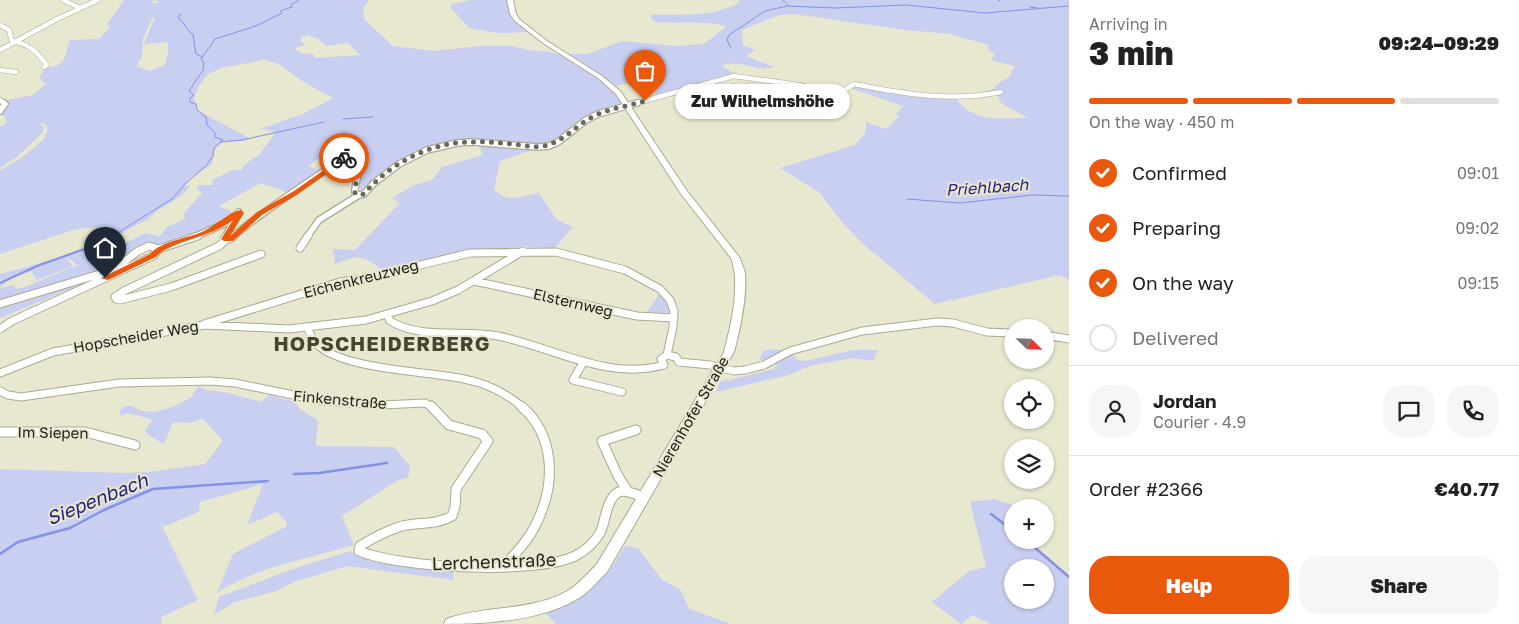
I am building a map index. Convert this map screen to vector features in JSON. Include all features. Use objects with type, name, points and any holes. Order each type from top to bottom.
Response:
[{"type":"street","points":[[63,0],[80,8]]},
{"type":"street","points":[[0,50],[98,0]]},
{"type":"street","name":"Nierenhofer Straße","points":[[451,624],[472,618],[548,605],[574,594],[602,568],[729,352],[734,334],[740,285],[738,264],[684,192],[613,86],[545,42],[517,20],[513,14],[510,0]]},
{"type":"street","points":[[0,25],[9,30],[12,41],[29,44],[36,50],[47,64],[44,67]]},
{"type":"street","points":[[0,70],[16,72]]},
{"type":"street","points":[[300,248],[319,220],[358,195],[364,194],[386,171],[421,153],[464,142],[538,147],[549,146],[558,142],[586,120],[598,114],[737,76],[799,84],[838,94],[854,84],[925,97],[968,98],[1001,92]]},
{"type":"street","points":[[0,100],[5,104],[0,111]]},
{"type":"street","points":[[261,254],[171,287],[120,300],[116,299],[115,296],[219,246],[260,214],[304,187],[355,150],[362,151],[355,189],[355,193],[358,195]]},
{"type":"street","points":[[0,329],[33,311],[157,252],[206,233],[224,224],[239,212],[224,239],[226,240]]},
{"type":"street","points":[[0,304],[94,276],[123,264],[144,247],[153,246],[157,252]]},
{"type":"street","points":[[522,250],[569,255],[625,270],[660,289],[670,300],[674,318],[667,355],[661,359],[664,365]]},
{"type":"street","name":"Hopscheider Weg","points":[[0,373],[53,352],[204,325],[262,328],[307,327],[366,320],[432,301],[458,290],[522,250]]},
{"type":"street","name":"Eichenkreuzweg","points":[[204,325],[340,282],[470,253],[522,250]]},
{"type":"street","name":"Elsternweg","points":[[474,281],[637,316],[674,318]]},
{"type":"street","points":[[387,314],[390,321],[402,326],[424,331],[498,336],[584,361],[630,371],[645,371],[664,365],[672,366],[679,362],[710,365],[734,371],[756,368],[777,356],[807,345],[862,331],[908,325],[949,322],[987,332],[1004,333]]},
{"type":"street","points":[[307,327],[308,333],[319,346],[333,356],[390,368],[430,372],[465,379],[500,392],[527,410],[536,422],[549,449],[549,481],[536,528],[529,539],[505,565]]},
{"type":"street","points":[[1054,336],[1069,338]]},
{"type":"street","points":[[667,355],[676,357],[679,362]]},
{"type":"street","points":[[584,361],[573,380],[622,392]]},
{"type":"street","name":"Finkenstraße","points":[[4,393],[21,397],[119,383],[227,382],[322,401],[381,405],[425,403],[449,425],[482,434],[486,437],[488,441],[456,488],[455,507],[452,516],[446,520],[402,526],[360,546]]},
{"type":"street","points":[[0,401],[4,393]]},
{"type":"street","points":[[636,430],[630,434],[602,441],[617,474],[628,492],[644,497]]},
{"type":"street","name":"Im Siepen","points":[[0,432],[85,432],[135,445]]},
{"type":"street","name":"Lerchenstraße","points":[[360,546],[360,551],[364,554],[417,564],[452,567],[543,564],[564,560],[575,556],[590,545],[599,535],[613,496],[619,492],[628,492]]},
{"type":"shaded area","points":[[124,0],[154,0],[152,3],[158,3],[156,0],[369,0],[363,9],[365,20],[393,46],[434,51],[480,46],[512,46],[528,50],[551,52],[566,57],[598,77],[619,96],[623,105],[607,109],[557,141],[500,161],[494,189],[499,194],[515,198],[539,193],[556,219],[573,227],[554,249],[521,246],[516,249],[465,252],[382,270],[370,261],[360,258],[349,259],[335,264],[333,249],[355,250],[400,203],[392,198],[414,185],[432,180],[442,167],[483,155],[478,144],[465,141],[398,162],[361,191],[359,184],[362,166],[357,165],[349,152],[334,148],[308,166],[323,172],[290,193],[261,183],[219,206],[232,212],[217,224],[200,233],[182,241],[163,245],[147,244],[135,248],[122,261],[98,272],[87,282],[0,318],[0,288],[14,285],[16,289],[25,287],[90,260],[77,265],[67,258],[73,266],[37,280],[31,271],[10,278],[5,284],[0,286],[0,274],[72,252],[113,234],[102,227],[76,229],[0,254],[0,170],[35,147],[46,137],[44,137],[48,129],[45,124],[39,123],[44,127],[43,132],[17,157],[0,168],[0,127],[7,123],[4,116],[0,114],[9,105],[7,100],[33,95],[46,84],[39,78],[45,68],[57,65],[64,60],[70,40],[99,39],[110,27],[107,24]],"holes":[[[153,17],[155,17],[144,44],[168,42],[168,52],[165,65],[150,71],[137,66],[142,56],[143,38]],[[308,35],[320,40],[326,46],[348,43],[360,55],[315,58],[313,54],[301,53],[294,48],[305,45],[301,41],[301,37]],[[264,60],[279,64],[302,81],[333,98],[303,114],[257,130],[267,129],[275,133],[259,155],[244,165],[242,170],[233,170],[212,180],[214,185],[199,185],[197,190],[202,193],[184,213],[185,219],[167,227],[160,236],[145,233],[114,249],[106,244],[148,220],[186,191],[190,186],[185,186],[189,179],[212,164],[215,149],[224,141],[251,139],[197,110],[194,98],[199,86],[207,75],[221,68]]]},
{"type":"shaded area","points":[[471,0],[507,0],[513,20],[530,32],[498,33],[469,28],[450,7],[452,4]]},
{"type":"shaded area","points":[[738,0],[1069,0],[1069,280],[1060,275],[935,304],[862,243],[841,221],[819,192],[780,168],[855,145],[866,132],[866,122],[886,129],[900,116],[895,115],[904,106],[849,88],[857,85],[925,97],[972,94],[992,90],[1009,77],[1015,66],[991,60],[995,54],[988,50],[989,45],[950,34],[906,30],[793,14],[776,16],[742,30],[743,45],[755,50],[746,56],[774,67],[761,68],[740,64],[727,64],[721,66],[738,75],[660,96],[636,82],[615,86],[565,54],[587,54],[623,41],[675,46],[704,44],[727,26],[656,22],[653,21],[650,15],[706,13],[728,8],[739,3]],"holes":[[[997,95],[1001,103],[1028,118],[998,118],[979,115],[970,112],[956,98]]]},
{"type":"shaded area","points":[[771,82],[837,94],[837,96],[831,109],[769,94],[739,90],[747,83],[766,87]]},
{"type":"shaded area","points":[[660,293],[668,301],[670,313],[647,312]]},
{"type":"shaded area","points":[[775,349],[792,353],[797,360],[805,361],[853,350],[878,350],[873,361],[853,358],[813,365],[785,376],[716,392],[720,382],[774,369],[779,360],[759,360],[763,351]]},
{"type":"shaded area","points":[[199,386],[205,390],[225,392],[262,402],[268,395],[293,401],[301,410],[318,420],[316,446],[394,447],[410,466],[408,478],[398,480],[342,516],[354,545],[265,570],[248,576],[217,593],[233,554],[287,526],[286,521],[277,512],[247,525],[263,484],[200,502],[199,512],[163,527],[158,518],[198,600],[161,617],[162,624],[0,624],[0,469],[124,473],[150,472],[205,464],[223,441],[203,419],[189,423],[173,422],[164,444],[148,435],[145,430],[153,420],[129,413],[121,416],[119,411],[126,406],[148,412],[169,408],[188,399]]},
{"type":"shaded area","points":[[995,499],[1004,502],[1004,549],[1036,549],[1048,559],[1004,559],[1004,609],[1054,609],[1054,564],[1069,577],[1069,624],[992,624],[972,615],[961,624],[932,602],[969,571],[986,567],[970,502]]},
{"type":"shaded area","points":[[625,546],[638,548],[662,580],[680,589],[689,609],[731,624],[556,624],[544,611],[577,599],[585,594],[610,568]]},
{"type":"shaded area","points":[[351,551],[354,555],[383,562],[453,571],[454,580],[347,566],[294,582],[276,591],[235,602],[214,614],[219,597],[290,570]]},
{"type":"waterway","points":[[203,57],[215,39],[256,26],[282,13],[280,11],[292,7],[291,5],[299,0]]},
{"type":"waterway","points":[[783,0],[788,5]]},
{"type":"waterway","points":[[731,48],[727,40],[729,35],[765,11],[787,6],[835,8],[906,5],[985,13],[1069,6]]},
{"type":"waterway","points":[[1030,7],[1038,8]]},
{"type":"waterway","points":[[180,14],[178,18],[193,35],[196,54],[203,57]]},
{"type":"waterway","points":[[111,237],[172,199],[185,184],[206,166],[213,156],[214,148],[223,140],[215,137],[215,133],[207,125],[206,117],[197,110],[196,104],[190,102],[190,98],[194,95],[189,91],[203,70],[204,63],[201,59],[203,57]]},
{"type":"waterway","points":[[343,119],[373,117]]},
{"type":"waterway","points":[[221,142],[242,140],[324,122]]},
{"type":"waterway","name":"Priehlbach","points":[[907,199],[960,203],[1032,195],[1069,196]]},
{"type":"waterway","points":[[0,283],[37,266],[101,243],[113,236]]},
{"type":"waterway","name":"Siepenbach","points":[[294,474],[319,473],[387,463]]},
{"type":"waterway","name":"Siepenbach","points":[[0,554],[18,542],[70,528],[104,510],[153,489],[268,481]]},
{"type":"waterway","points":[[991,514],[1004,524]]},
{"type":"waterway","points":[[1036,549],[1069,577]]},
{"type":"way so far","points":[[344,158],[355,150],[362,151],[355,193],[358,195],[364,194],[375,180],[399,163],[442,146],[453,143],[474,142],[538,147],[549,146],[558,142],[586,120],[598,114],[645,101]]},
{"type":"place","name":"Zur Wilhelmshöhe","points":[[645,101]]},
{"type":"district","name":"HOPSCHEIDERBERG","points":[[382,344]]},
{"type":"route","points":[[105,278],[153,256],[159,249],[206,233],[224,224],[235,213],[239,212],[230,232],[224,239],[230,239],[260,214],[325,173],[344,158]]}]
